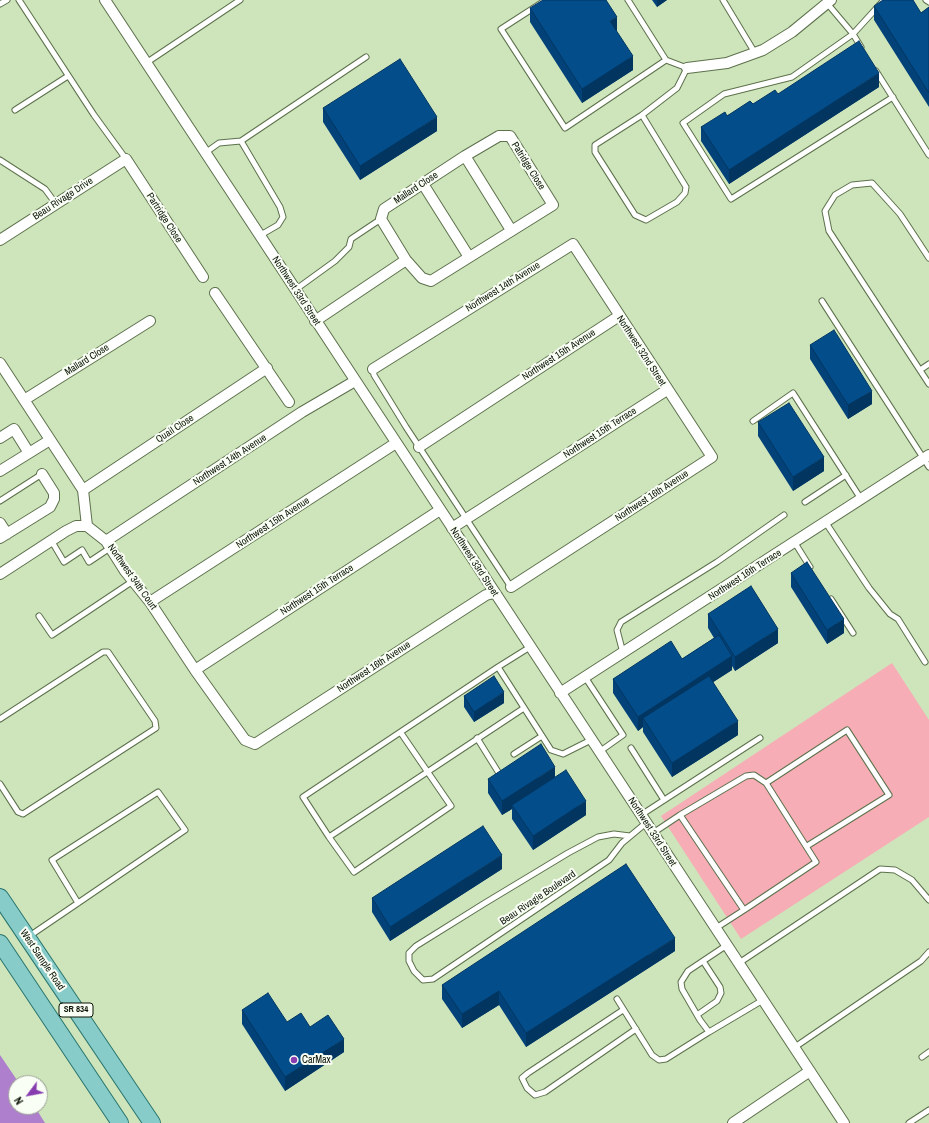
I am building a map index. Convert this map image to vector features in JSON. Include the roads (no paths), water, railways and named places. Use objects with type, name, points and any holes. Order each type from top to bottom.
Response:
[{"type":"main road","name":"West Sample Road","points":[[0,897],[152,1123]]},
{"type":"main road","name":"SR 834","points":[[0,943],[120,1123]]},
{"type":"street","name":"Northwest 33rd Street","points":[[105,0],[844,1123]]},
{"type":"street","points":[[687,68],[727,63],[763,50],[792,32],[827,1]]},
{"type":"street","name":"Mallard Close","points":[[381,219],[384,209],[465,156],[499,136]]},
{"type":"street","name":"Patridge Close","points":[[499,136],[510,136],[553,205],[511,230]]},
{"type":"street","points":[[381,219],[406,260],[422,278],[431,281],[511,230],[465,156]]},
{"type":"street","name":"Beau Rivage Drive","points":[[0,240],[126,159]]},
{"type":"street","name":"Partridge Close","points":[[126,159],[203,277]]},
{"type":"street","points":[[423,184],[469,257]]},
{"type":"street","name":"Northwest 32nd Street","points":[[573,244],[712,457]]},
{"type":"street","name":"Northwest 14th Avenue","points":[[374,369],[573,244]]},
{"type":"street","points":[[315,320],[406,260]]},
{"type":"street","points":[[215,293],[289,402]]},
{"type":"street","name":"Northwest 15th Avenue","points":[[419,447],[619,316]]},
{"type":"street","name":"Mallard Close","points":[[24,400],[150,321]]},
{"type":"street","points":[[0,363],[83,490],[87,526],[76,526],[51,540],[0,574]]},
{"type":"street","name":"Quail Close","points":[[83,490],[267,368]]},
{"type":"street","name":"Northwest 14th Avenue","points":[[108,544],[296,416],[355,381]]},
{"type":"street","name":"Northwest 15th Terrace","points":[[452,528],[667,390]]},
{"type":"street","points":[[0,438],[14,429],[30,453]]},
{"type":"street","points":[[0,471],[50,440]]},
{"type":"street","name":"Northwest 15th Avenue","points":[[150,602],[396,443]]},
{"type":"street","name":"Northwest 16th Avenue","points":[[511,587],[712,457]]},
{"type":"street","name":"Northwest 16th Terrace","points":[[560,693],[794,543],[927,460]]},
{"type":"street","points":[[0,523],[4,536],[50,507],[54,493],[42,474]]},
{"type":"street","name":"Northwest 15th Terrace","points":[[195,670],[440,510]]},
{"type":"street","name":"Northwest 34th Court","points":[[87,526],[108,544],[245,740],[255,744]]},
{"type":"street","name":"Northwest 16th Avenue","points":[[255,744],[486,595],[494,593]]},
{"type":"street","points":[[733,1123],[810,1071]]},
{"type":"lane","points":[[0,4],[7,0]]},
{"type":"lane","points":[[19,0],[68,76],[126,159]]},
{"type":"lane","points":[[146,63],[240,0]]},
{"type":"lane","points":[[546,0],[501,29],[565,128],[666,60]]},
{"type":"lane","points":[[628,0],[666,60],[687,68],[677,88],[642,115],[595,145],[595,152],[635,215],[646,220],[677,202],[685,193],[686,187],[642,115]]},
{"type":"lane","points":[[723,0],[755,53]]},
{"type":"lane","points":[[884,0],[853,34],[792,77],[724,94],[683,123],[731,199],[893,97]]},
{"type":"lane","points":[[827,1],[853,34],[865,53]]},
{"type":"lane","points":[[205,153],[219,143],[241,141],[366,57]]},
{"type":"lane","points":[[873,66],[929,155]]},
{"type":"lane","points":[[15,110],[68,76]]},
{"type":"lane","points":[[241,141],[280,207],[283,217],[278,225],[259,236]]},
{"type":"lane","points":[[0,160],[45,189],[56,204]]},
{"type":"lane","points":[[929,258],[900,214],[872,183],[852,185],[835,195],[825,212],[829,231],[929,384]]},
{"type":"lane","points":[[295,290],[335,261],[349,247],[351,239],[381,219]]},
{"type":"lane","points":[[822,301],[927,460]]},
{"type":"lane","points":[[920,370],[929,364]]},
{"type":"lane","points":[[374,369],[374,375],[419,447],[511,587]]},
{"type":"lane","points":[[753,421],[793,393],[862,500]]},
{"type":"lane","points":[[0,501],[42,474]]},
{"type":"lane","points":[[804,502],[846,475]]},
{"type":"lane","points":[[623,652],[617,630],[621,622],[717,562],[784,515]]},
{"type":"lane","points":[[826,523],[869,588],[890,614],[898,619],[925,662]]},
{"type":"lane","points":[[51,540],[64,562],[82,550],[90,562],[108,544]]},
{"type":"lane","points":[[794,543],[815,575]]},
{"type":"lane","points":[[39,616],[52,635],[133,581]]},
{"type":"lane","points":[[828,594],[853,633]]},
{"type":"lane","points":[[401,733],[451,806],[354,872],[303,797],[530,647]]},
{"type":"lane","points":[[0,719],[103,652],[108,652],[156,721],[156,728],[23,814],[18,812],[0,784]]},
{"type":"lane","points":[[498,667],[551,750],[563,754],[591,740]]},
{"type":"lane","points":[[585,677],[623,735],[599,752]]},
{"type":"lane","points":[[329,837],[524,708]]},
{"type":"lane","points":[[766,783],[847,730],[889,795],[807,846]]},
{"type":"lane","points":[[514,754],[542,736]]},
{"type":"lane","points":[[477,738],[500,775]]},
{"type":"lane","name":"Beau Rivagie Boulevard","points":[[630,836],[614,834],[598,837],[568,853],[416,946],[409,953],[409,961],[414,971],[423,980],[433,979],[609,860],[622,843],[630,836],[644,819],[664,800],[760,738]]},
{"type":"lane","points":[[631,748],[664,800]]},
{"type":"lane","points":[[653,833],[680,815],[746,776],[754,775],[766,783],[816,862],[716,928]]},
{"type":"lane","points":[[27,938],[185,830],[158,792],[52,860],[78,903]]},
{"type":"lane","points":[[680,815],[744,910]]},
{"type":"lane","points":[[739,963],[880,869],[895,870],[912,880],[929,900]]},
{"type":"lane","points":[[709,1032],[682,989],[681,982],[688,971],[727,945]]},
{"type":"lane","points":[[795,1047],[921,961],[929,952]]},
{"type":"lane","points":[[697,1015],[717,1001],[720,993],[720,987],[703,961]]},
{"type":"lane","points":[[617,999],[652,1055],[659,1060],[666,1059],[763,1000]]},
{"type":"lane","points":[[623,1010],[528,1073],[522,1078],[527,1088],[535,1095],[545,1092],[636,1029]]},
{"type":"lane","points":[[922,1057],[929,1052]]},
{"type":"lane","points":[[909,1123],[929,1110]]},
{"type":"place","name":"CarMax","points":[[294,1060]]}]
